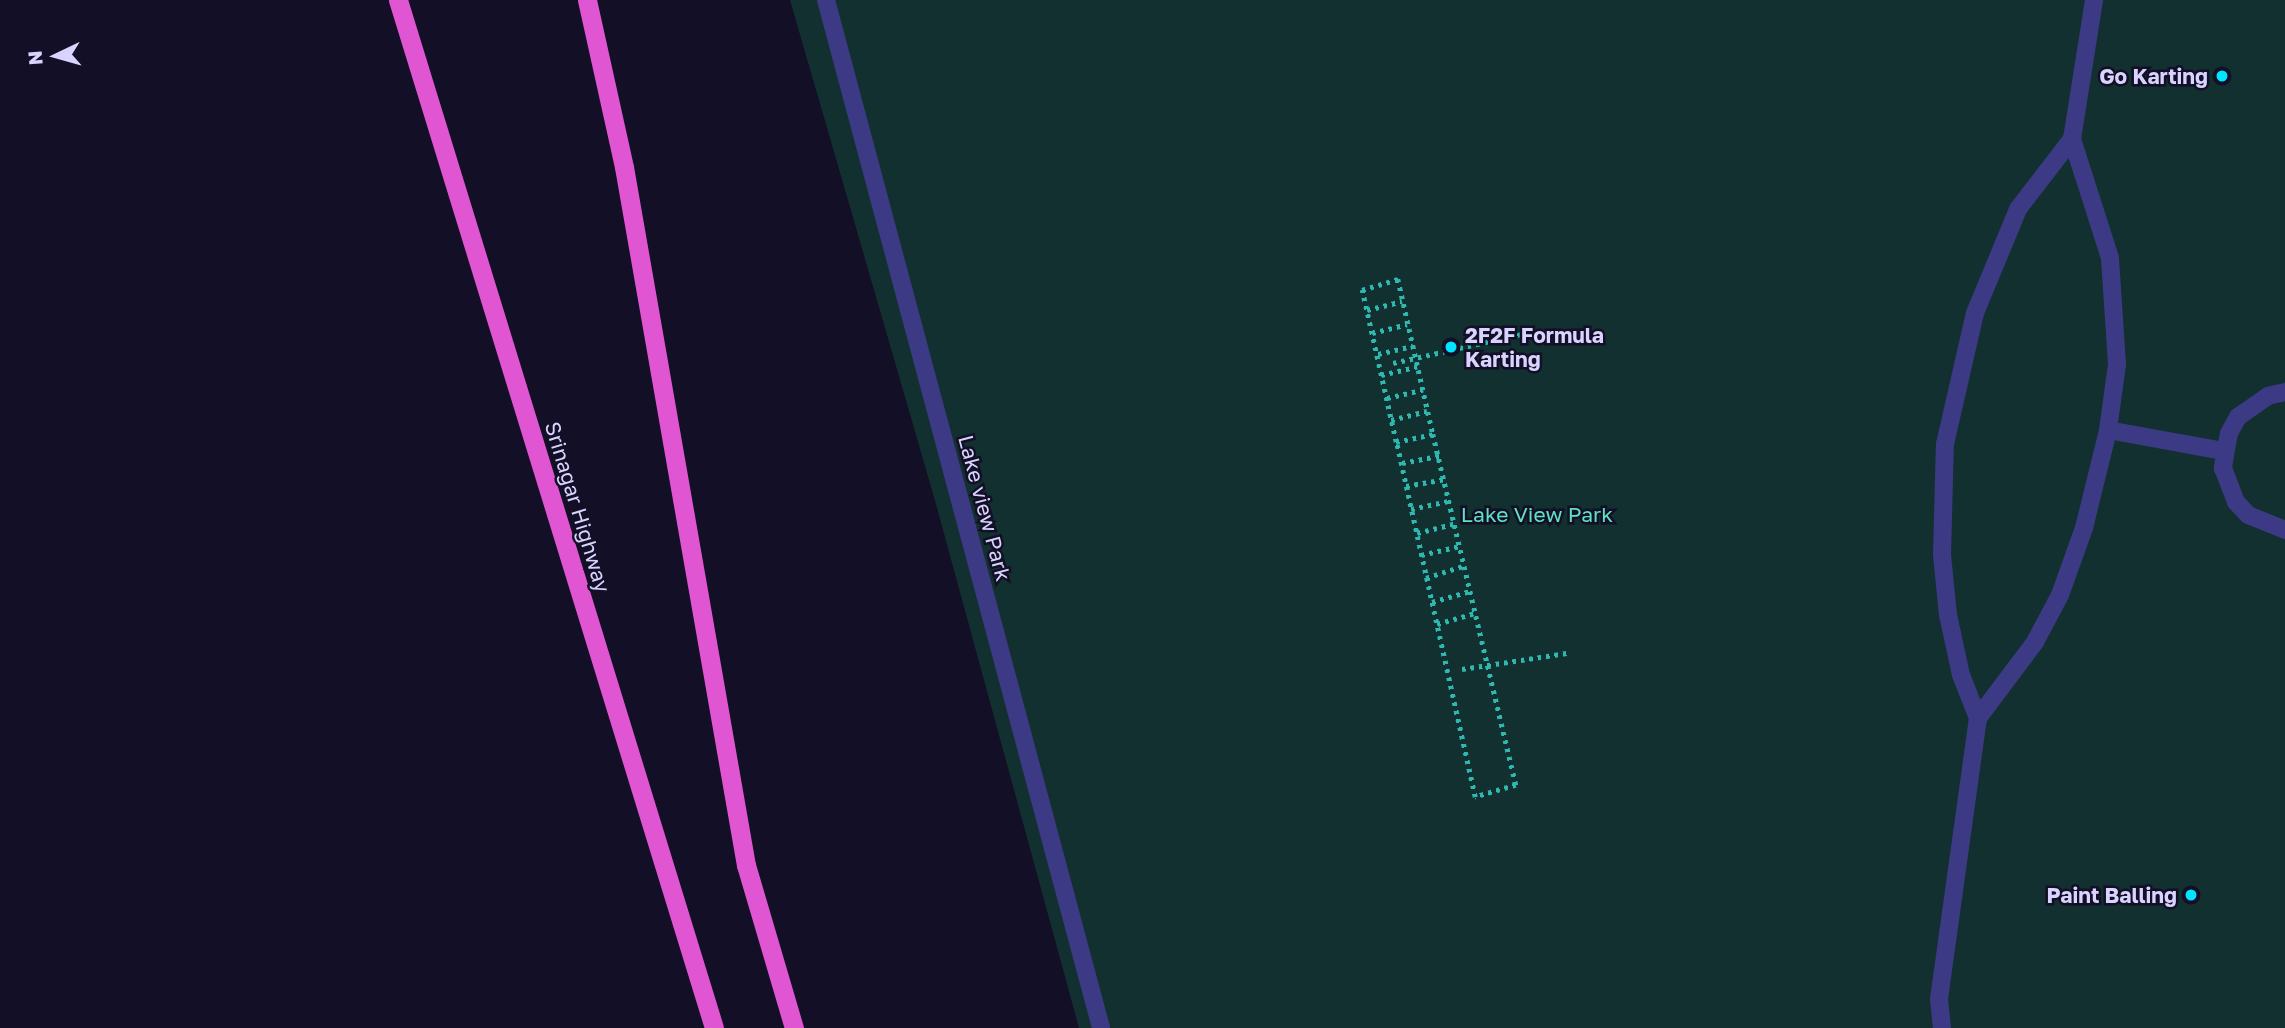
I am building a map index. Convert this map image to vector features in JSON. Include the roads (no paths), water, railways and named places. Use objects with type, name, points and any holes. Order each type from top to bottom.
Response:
[{"type":"highway","name":"Srinagar Highway","points":[[398,0],[714,1028]]},
{"type":"highway","points":[[587,0],[624,167],[746,865],[794,1028]]},
{"type":"street","name":"Lake view Park","points":[[826,0],[1101,1028]]},
{"type":"street","points":[[1942,1028],[1939,999],[1978,718],[2035,642],[2060,595],[2108,430],[2117,364],[2110,258],[2072,139],[2094,0]]},
{"type":"street","points":[[1978,718],[1961,674],[1948,615],[1942,555],[1945,444],[1975,313],[2013,220],[2072,139]]},
{"type":"street","points":[[2285,392],[2268,396],[2238,417],[2224,450],[2223,468],[2236,502],[2264,524],[2285,530]]},
{"type":"street","points":[[2108,430],[2224,450]]},
{"type":"place","name":"Go Karting","points":[[2222,76]]},
{"type":"place","name":"2F2F Formula Karting","points":[[1451,347]]},
{"type":"place","name":"Paint Balling","points":[[2191,895]]},
{"type":"park label","name":"Lake View Park","points":[[1537,514]]}]
